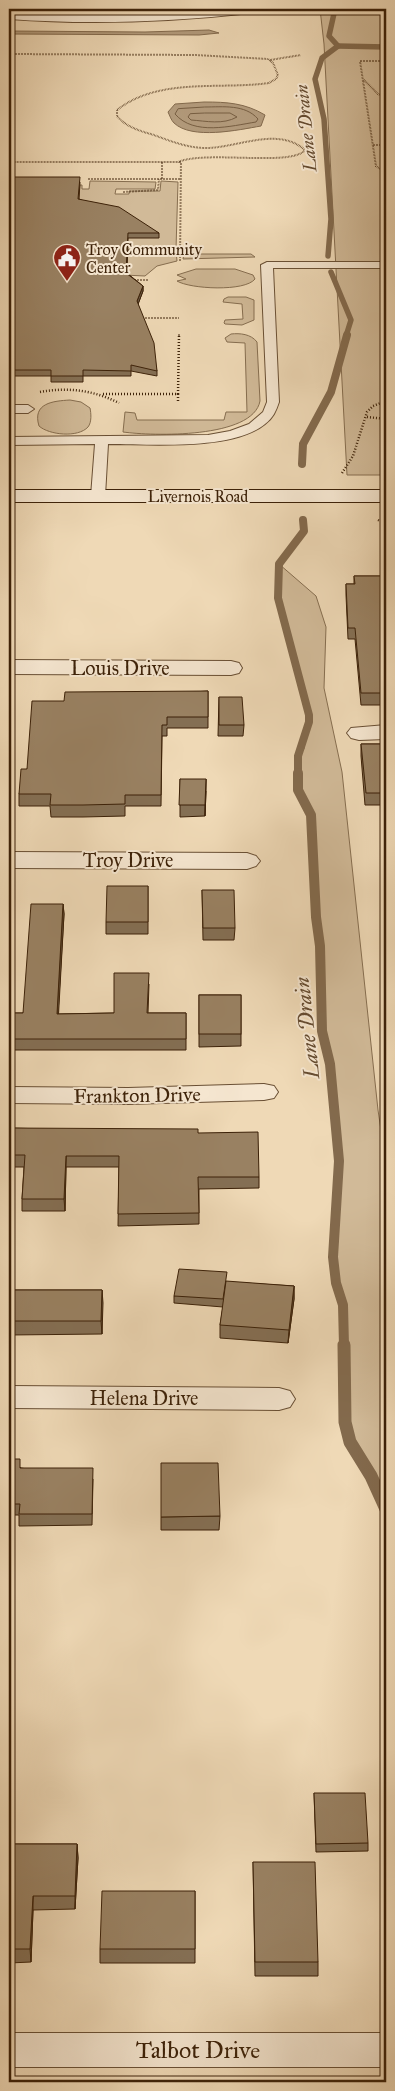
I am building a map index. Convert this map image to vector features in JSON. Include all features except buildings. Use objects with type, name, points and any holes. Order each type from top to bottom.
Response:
[{"type":"street","points":[[9,16],[90,14],[154,17],[251,9]]},
{"type":"street","name":"Livernois Road","points":[[9,496],[386,496]]},
{"type":"street","name":"Louis Drive","points":[[9,668],[231,668]]},
{"type":"street","points":[[359,732],[386,732]]},
{"type":"street","name":"Troy Drive","points":[[9,860],[247,861]]},
{"type":"street","name":"Frankton Drive","points":[[9,1095],[138,1096],[264,1092]]},
{"type":"street","name":"Helena Drive","points":[[9,1397],[279,1399]]},
{"type":"street","name":"Talbot Drive","points":[[9,2050],[386,2050]]},
{"type":"lane","points":[[9,440],[102,441],[211,438],[236,434],[260,422],[269,413],[273,402],[267,265],[386,264]]},
{"type":"lane","points":[[9,408],[28,408]]},
{"type":"lane","points":[[98,496],[102,441]]},
{"type":"path","points":[[9,54],[195,55],[257,57],[270,60],[301,55]]},
{"type":"path","points":[[9,162],[178,162],[187,158],[287,158],[303,154],[304,148],[300,144],[282,139],[264,139],[212,148],[189,146],[140,130],[122,122],[117,116],[117,110],[129,100],[165,90],[269,83],[276,79],[278,75],[276,68],[270,60]]},
{"type":"path","points":[[386,61],[360,61],[376,166],[386,173]]},
{"type":"path","points":[[363,80],[378,94],[386,98]]},
{"type":"path","points":[[373,145],[386,145]]},
{"type":"path","points":[[123,192],[158,190],[162,162]]},
{"type":"path","points":[[178,162],[181,162],[180,261]]},
{"type":"path","points":[[88,179],[181,179]]},
{"type":"path","points":[[124,250],[180,250]]},
{"type":"path","points":[[130,280],[148,280]]},
{"type":"path","points":[[142,318],[179,318]]},
{"type":"path","points":[[178,402],[180,334]]},
{"type":"path","points":[[31,394],[49,390],[88,390],[103,394],[119,402]]},
{"type":"path","points":[[103,394],[178,394]]},
{"type":"path","points":[[342,473],[358,450],[371,408],[386,401]]},
{"type":"path","points":[[367,417],[386,419]]},
{"type":"shaded area","points":[[320,9],[386,9],[386,475],[347,475],[324,44]]},
{"type":"shaded area","points":[[90,181],[156,182],[155,189],[116,189],[115,194],[129,194],[129,191],[160,191],[161,181],[178,182],[176,249],[128,248],[77,214],[80,185],[82,185],[82,189],[89,189]]},
{"type":"shaded area","points":[[125,250],[176,251],[177,261],[157,266],[145,276],[123,275]]},
{"type":"shaded area","points":[[184,254],[251,254],[255,257],[183,259]]},
{"type":"shaded area","points":[[196,269],[235,269],[253,275],[255,279],[240,286],[217,288],[193,286],[177,281],[186,279],[177,275]]},
{"type":"shaded area","points":[[228,297],[246,297],[254,300],[254,320],[242,325],[225,324],[225,320],[243,319],[242,304],[223,302]]},
{"type":"shaded area","points":[[231,334],[252,337],[257,342],[260,401],[253,413],[240,422],[221,429],[177,434],[123,432],[125,412],[135,413],[137,420],[224,420],[226,412],[247,412],[245,343],[227,342],[225,338]]},
{"type":"shaded area","points":[[70,400],[81,402],[90,408],[91,420],[88,427],[78,433],[64,434],[49,432],[39,426],[38,412],[41,408],[57,401]]},
{"type":"shaded area","points":[[279,564],[316,596],[326,627],[324,688],[342,772],[378,1110],[386,1164],[386,1509],[371,1476],[350,1442],[345,1422],[343,1305],[336,1283],[333,1257],[339,1161],[330,1064],[320,1025],[320,946],[316,917],[311,815],[298,790],[295,779],[298,756],[304,749],[309,715],[278,598]]},
{"type":"water","points":[[209,30],[219,33],[199,35],[9,34],[9,31],[145,32]]},
{"type":"water","points":[[204,102],[236,104],[265,115],[261,126],[228,131],[203,132],[182,128],[173,122],[168,112],[175,104]]},
{"type":"waterway","name":"Lane Drain","points":[[335,9],[329,36],[338,46]]},
{"type":"waterway","name":"Lane Drain","points":[[328,256],[331,219],[324,119],[315,79],[322,58],[338,46]]},
{"type":"waterway","points":[[338,46],[386,47]]},
{"type":"waterway","name":"Lane Drain","points":[[331,272],[351,320],[346,336]]},
{"type":"waterway","name":"Lane Drain","points":[[302,464],[303,444],[331,392],[347,335]]},
{"type":"waterway","name":"Lane Drain","points":[[303,520],[304,531],[279,564],[278,598],[309,715],[309,722],[298,756],[298,790],[311,815],[316,917],[320,946],[322,1031],[330,1064],[339,1161],[333,1257],[336,1283],[343,1305],[344,1346]]},
{"type":"waterway","name":"Lane Drain","points":[[344,1345],[345,1422],[350,1442],[371,1476],[386,1509]]},
{"type":"place","name":"Troy Community Center","points":[[67,282]]}]
